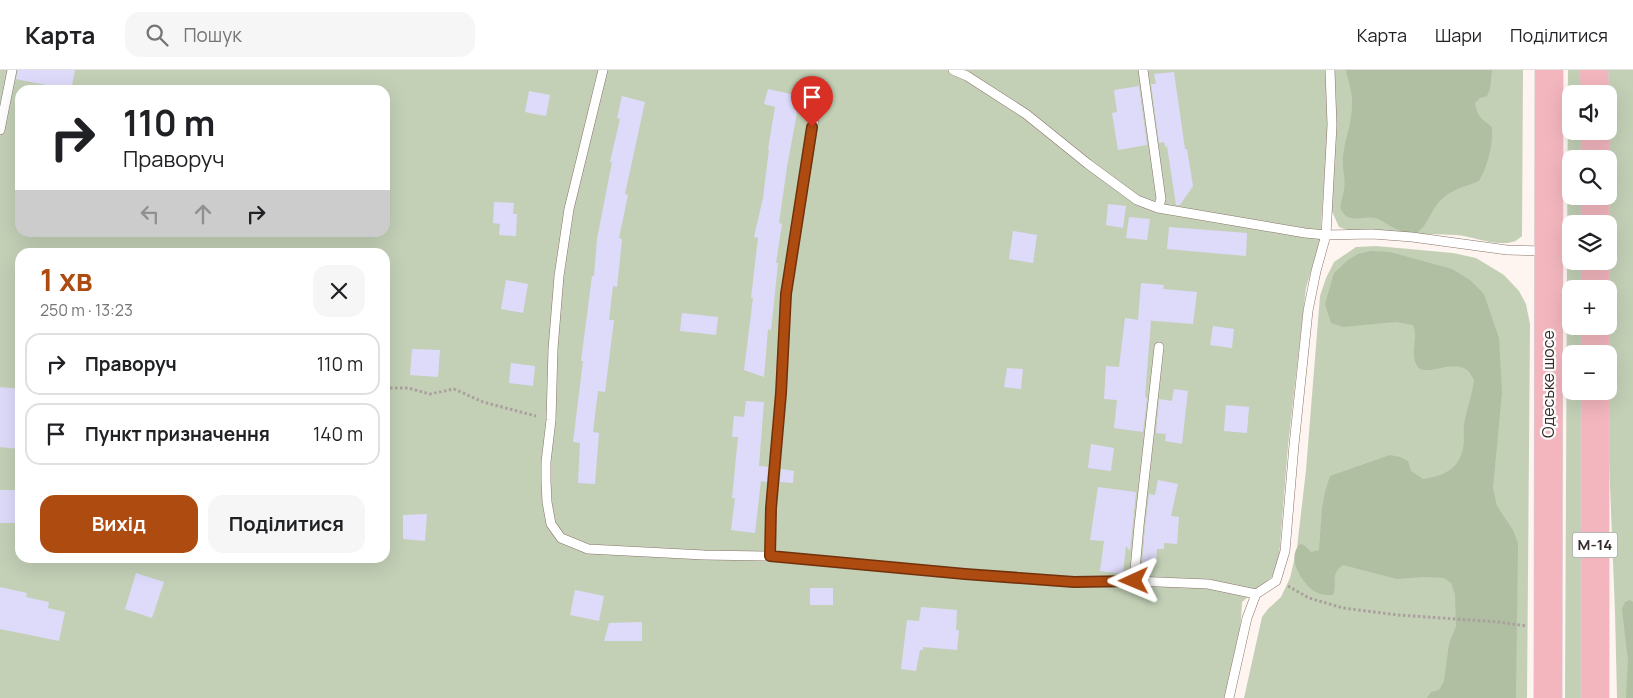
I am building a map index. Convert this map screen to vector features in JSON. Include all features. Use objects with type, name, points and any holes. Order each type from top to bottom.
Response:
[{"type":"highway","name":"Одеське шосе","points":[[1548,698],[1549,70]]},
{"type":"highway","points":[[1594,70],[1595,85]]},
{"type":"highway","name":"М-14","points":[[1595,400],[1595,698]]},
{"type":"lane","points":[[0,130],[12,70]]},
{"type":"lane","points":[[603,70],[569,208],[558,285],[553,349],[551,420],[546,462],[547,502],[551,524],[561,538],[588,549],[704,555],[770,556],[1064,581],[1208,584],[1256,594]]},
{"type":"lane","points":[[953,70],[968,73],[1026,114],[1088,164],[1137,200],[1158,208],[1267,228],[1326,235],[1372,234],[1412,237],[1507,250],[1549,251]]},
{"type":"lane","points":[[1143,70],[1161,199],[1158,208]]},
{"type":"lane","points":[[1229,698],[1247,618],[1256,594],[1276,581],[1285,551],[1308,311],[1326,235],[1332,125],[1330,70]]},
{"type":"lane","points":[[770,556],[771,508],[781,393],[786,294],[819,87]]},
{"type":"lane","points":[[1134,581],[1138,526],[1159,347]]},
{"type":"path","points":[[390,388],[408,388],[430,394],[454,390],[483,402],[551,420]]},
{"type":"path","points":[[1276,581],[1309,598],[1343,608],[1398,615],[1499,622],[1549,628]]},
{"type":"green space","points":[[0,70],[1326,70],[1328,127],[1320,241],[1306,288],[1288,446],[1279,558],[1272,577],[1242,602],[1240,635],[1226,698],[0,698]]},
{"type":"green space","points":[[1333,70],[1523,70],[1522,236],[1512,242],[1499,243],[1455,235],[1366,233],[1339,227],[1331,209]]},
{"type":"green space","points":[[1346,70],[1492,70],[1490,89],[1487,96],[1480,98],[1475,103],[1480,117],[1492,127],[1491,148],[1482,175],[1479,181],[1447,194],[1436,205],[1423,227],[1417,232],[1401,231],[1374,218],[1352,218],[1342,212],[1341,203],[1344,187],[1343,156],[1352,104]]},
{"type":"green space","points":[[1568,70],[1582,70],[1582,85],[1568,85]]},
{"type":"green space","points":[[1607,70],[1633,70],[1633,698],[1617,698],[1608,435],[1608,400],[1617,400],[1617,345],[1608,345],[1608,335],[1617,335],[1617,280],[1608,280],[1608,270],[1617,270],[1617,215],[1609,215],[1609,205],[1617,205],[1617,150],[1609,150],[1609,140],[1617,140],[1617,85],[1607,85]]},
{"type":"green space","points":[[1568,140],[1582,140],[1581,150],[1568,150]]},
{"type":"green space","points":[[1567,205],[1581,205],[1582,215],[1567,215]]},
{"type":"green space","points":[[1376,246],[1453,253],[1476,258],[1504,275],[1519,291],[1526,304],[1530,324],[1527,698],[1244,698],[1262,617],[1281,597],[1290,578],[1297,548],[1306,470],[1320,296],[1334,262],[1356,247]]},
{"type":"green space","points":[[1371,251],[1390,252],[1452,269],[1470,280],[1484,294],[1499,338],[1502,392],[1493,488],[1497,506],[1513,530],[1518,543],[1516,698],[1427,698],[1431,692],[1439,690],[1444,681],[1449,644],[1456,626],[1455,594],[1451,583],[1444,578],[1397,579],[1343,565],[1336,572],[1333,595],[1325,595],[1309,587],[1297,569],[1294,556],[1300,544],[1304,545],[1311,552],[1319,550],[1322,508],[1330,476],[1390,455],[1408,461],[1411,471],[1423,479],[1430,478],[1449,471],[1461,456],[1463,449],[1464,425],[1474,380],[1468,371],[1461,367],[1453,366],[1431,370],[1420,368],[1414,359],[1415,329],[1413,325],[1396,322],[1343,327],[1331,323],[1325,304],[1334,273],[1348,260],[1358,254]]},
{"type":"green space","points":[[1567,270],[1582,270],[1582,280],[1567,280]]},
{"type":"green space","points":[[1567,335],[1582,335],[1582,345],[1567,345]]},
{"type":"green space","points":[[1566,400],[1582,400],[1582,698],[1565,698]]},
{"type":"green space","points":[[1630,600],[1633,602],[1633,698],[1626,698],[1628,661],[1622,609],[1625,602]]},
{"type":"building","points":[[18,70],[75,70],[72,85],[46,85],[16,79]]},
{"type":"building","points":[[1174,72],[1185,149],[1187,149],[1193,186],[1180,205],[1176,205],[1167,146],[1165,147],[1164,142],[1159,143],[1151,84],[1156,84],[1154,74]]},
{"type":"building","points":[[1139,86],[1147,145],[1118,150],[1112,113],[1117,112],[1114,90]]},
{"type":"building","points":[[768,89],[800,96],[779,223],[782,224],[776,263],[778,263],[771,330],[768,329],[764,377],[744,370],[758,238],[754,237],[763,198],[775,107],[764,104]]},
{"type":"building","points":[[529,91],[550,95],[546,116],[525,112]]},
{"type":"building","points":[[622,96],[645,102],[625,194],[628,195],[619,238],[622,239],[617,287],[613,286],[609,320],[614,320],[605,392],[598,391],[593,432],[599,433],[595,484],[578,483],[580,443],[573,442],[583,361],[581,361],[592,276],[594,276],[597,239],[612,162],[610,162],[620,119],[617,118]]},
{"type":"building","points":[[494,202],[514,203],[513,214],[517,214],[516,236],[499,235],[500,224],[493,223]]},
{"type":"building","points":[[1108,204],[1126,206],[1123,228],[1106,225]]},
{"type":"building","points":[[1129,217],[1150,219],[1147,240],[1126,238]]},
{"type":"building","points":[[1169,227],[1247,233],[1246,256],[1167,249]]},
{"type":"building","points":[[1013,231],[1037,235],[1033,263],[1009,259]]},
{"type":"building","points":[[506,280],[528,284],[523,313],[501,309]]},
{"type":"building","points":[[1141,283],[1164,285],[1163,289],[1197,292],[1193,324],[1142,320],[1151,321],[1145,397],[1147,398],[1143,432],[1114,428],[1117,400],[1104,399],[1106,366],[1119,367],[1125,318],[1138,320]]},
{"type":"building","points":[[682,313],[718,317],[716,335],[680,331]]},
{"type":"building","points":[[1213,326],[1234,329],[1232,348],[1210,345]]},
{"type":"building","points":[[412,349],[440,350],[438,377],[410,375]]},
{"type":"building","points":[[511,363],[535,366],[533,386],[509,383]]},
{"type":"building","points":[[1007,368],[1023,369],[1021,389],[1004,387]]},
{"type":"building","points":[[0,387],[15,388],[15,448],[0,447]]},
{"type":"building","points":[[1174,389],[1188,391],[1182,444],[1165,441],[1166,434],[1156,433],[1159,399],[1172,401]]},
{"type":"building","points":[[746,401],[764,402],[759,466],[768,467],[767,482],[761,481],[755,533],[731,530],[735,498],[732,498],[738,437],[732,437],[734,416],[744,417]]},
{"type":"building","points":[[1226,405],[1249,407],[1247,433],[1224,431]]},
{"type":"building","points":[[1091,444],[1114,448],[1111,471],[1088,468]]},
{"type":"building","points":[[781,469],[794,471],[793,483],[780,482]]},
{"type":"building","points":[[1158,480],[1178,484],[1171,516],[1179,517],[1177,544],[1164,543],[1164,549],[1157,549],[1156,563],[1148,574],[1142,566],[1145,527],[1149,494],[1155,495]]},
{"type":"building","points":[[1098,487],[1136,492],[1130,551],[1126,546],[1123,574],[1100,571],[1104,541],[1090,540]]},
{"type":"building","points":[[0,490],[15,490],[15,523],[0,523]]},
{"type":"building","points":[[427,514],[425,541],[403,539],[403,515]]},
{"type":"building","points":[[136,573],[164,582],[152,618],[125,609]]},
{"type":"building","points":[[0,587],[27,593],[26,597],[49,602],[48,608],[65,612],[59,641],[0,629]]},
{"type":"building","points":[[810,588],[833,588],[833,605],[810,605]]},
{"type":"building","points":[[575,590],[604,596],[599,621],[570,615]]},
{"type":"building","points":[[921,607],[957,610],[956,630],[959,630],[957,650],[923,647],[923,650],[920,650],[916,671],[901,669],[907,620],[919,621]]},
{"type":"building","points":[[642,622],[642,641],[604,641],[609,623]]},
{"type":"route","points":[[812,127],[786,294],[781,393],[771,508],[770,556],[1074,582],[1134,581]]}]
